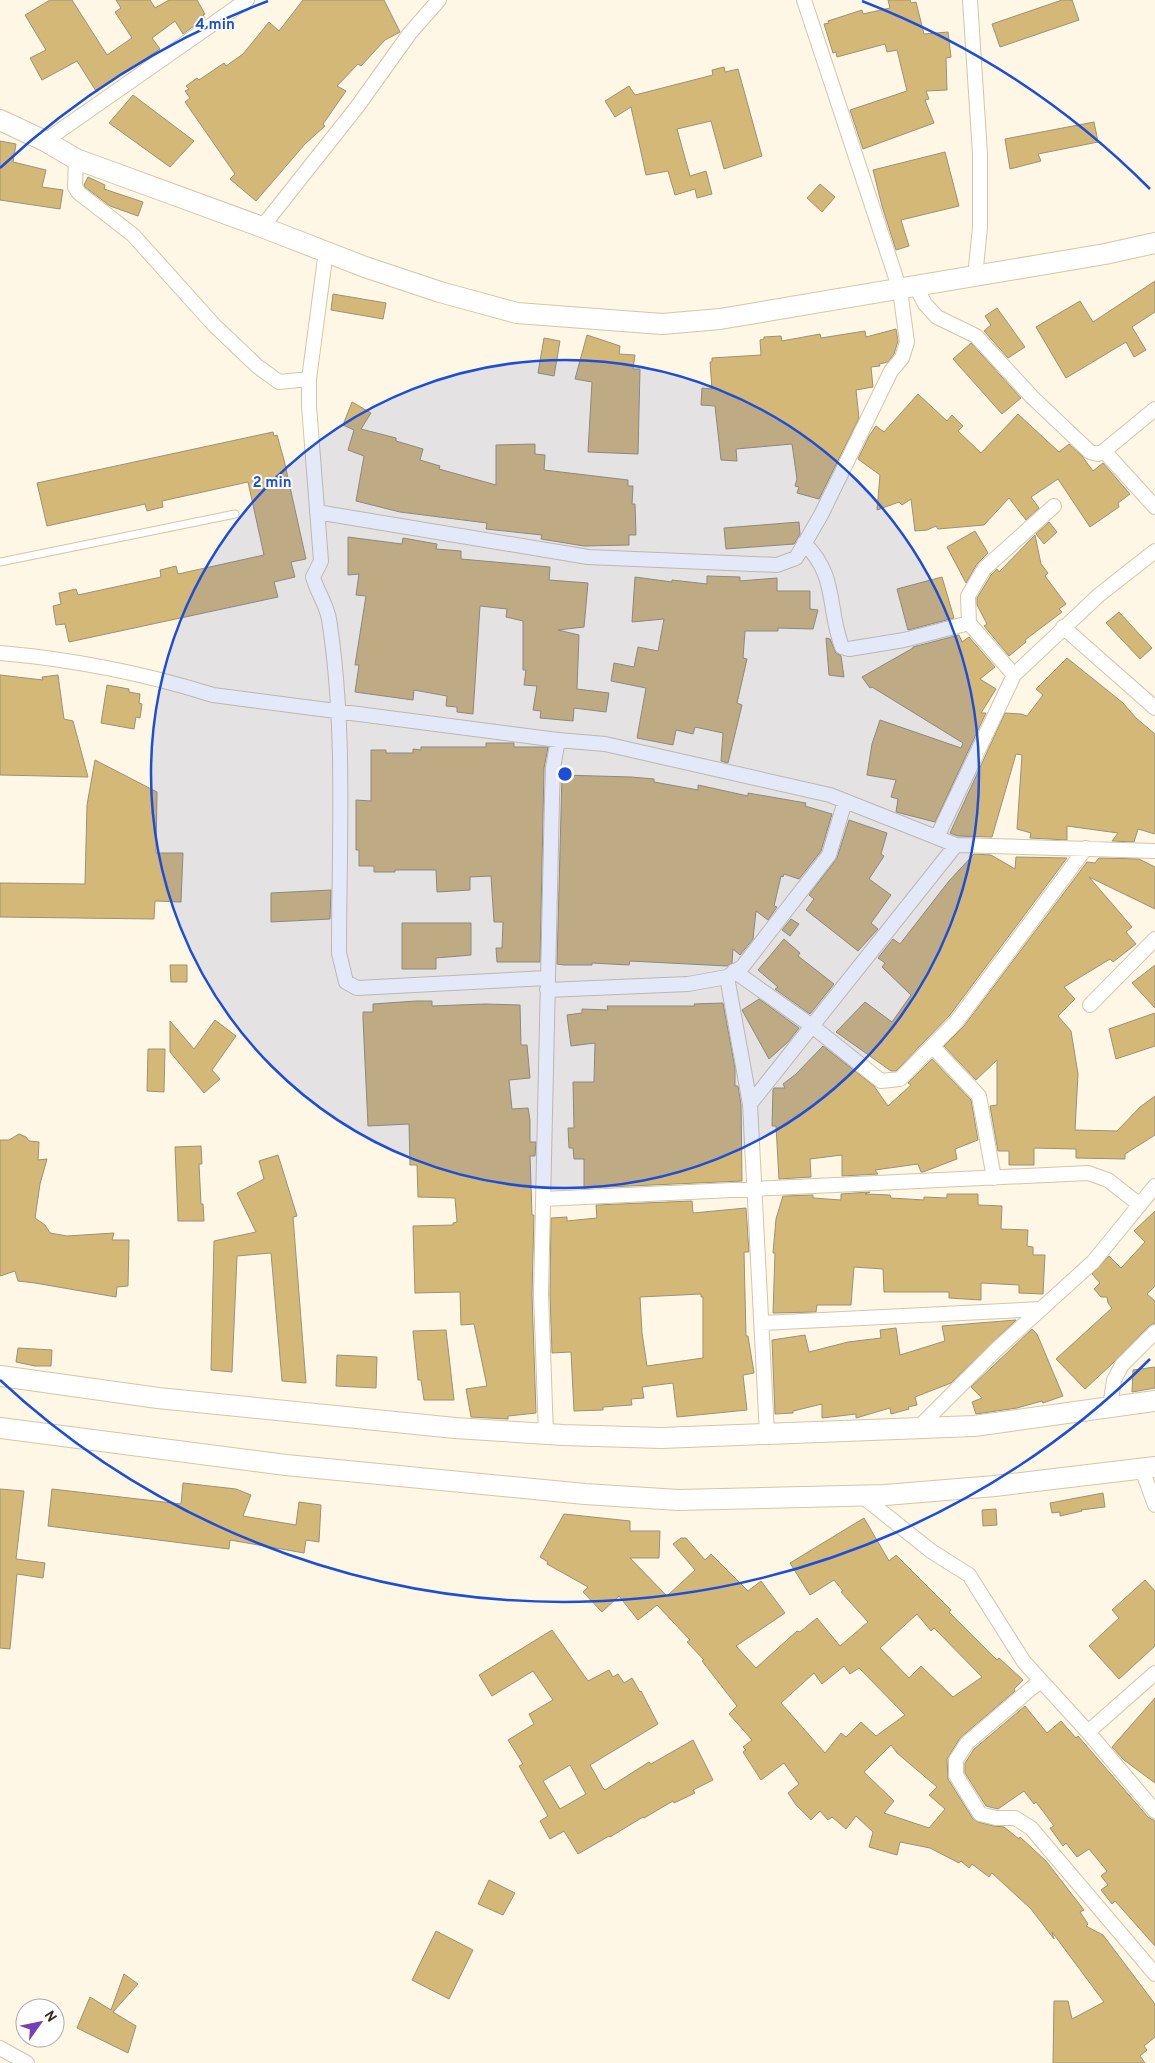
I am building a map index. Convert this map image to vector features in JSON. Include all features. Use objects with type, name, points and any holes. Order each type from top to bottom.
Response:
[{"type":"street","points":[[45,141],[247,0]]},
{"type":"street","points":[[262,226],[356,107],[410,33],[439,0]]},
{"type":"street","points":[[318,512],[588,557],[777,565],[796,558],[820,515],[890,371],[902,358],[908,342],[908,289],[804,0]]},
{"type":"street","points":[[970,0],[980,154],[980,227],[975,277]]},
{"type":"street","points":[[0,120],[45,141],[76,159],[440,292],[517,313],[662,324],[720,319],[908,289],[1105,254],[1155,242]]},
{"type":"street","points":[[76,159],[75,187],[79,194],[133,235],[221,332],[257,366],[279,382],[309,379]]},
{"type":"street","points":[[326,251],[309,379],[309,406],[321,561],[313,577],[317,589],[325,601],[339,711],[338,953],[346,982],[357,988],[547,984],[688,984],[731,974],[743,966],[829,855],[845,801]]},
{"type":"street","points":[[908,289],[937,317],[976,336],[1032,397],[1090,452],[1098,454],[1104,451],[1155,409]]},
{"type":"street","points":[[1104,451],[1155,507]]},
{"type":"street","points":[[1014,675],[970,623],[968,596],[984,569],[1054,506]]},
{"type":"street","points":[[804,543],[816,555],[824,568],[842,647],[850,649],[904,640],[970,623]]},
{"type":"street","points":[[937,837],[1014,675],[1099,594],[1155,551]]},
{"type":"street","points":[[1063,627],[1155,708]]},
{"type":"street","points":[[0,653],[58,660],[166,680],[212,695],[558,740],[605,744],[830,795],[956,845],[1155,851]]},
{"type":"street","points":[[546,1434],[541,1294],[542,1199],[552,788],[558,740]]},
{"type":"street","points":[[750,1104],[956,845]]},
{"type":"street","points":[[731,974],[812,1026],[881,1080],[900,1079],[957,1021],[1086,848]]},
{"type":"street","points":[[1090,1005],[1155,939]]},
{"type":"street","points":[[731,974],[750,1104],[767,1434]]},
{"type":"street","points":[[933,1047],[980,1096],[994,1178]]},
{"type":"street","points":[[542,1199],[1088,1173],[1108,1180],[1140,1205]]},
{"type":"street","points":[[917,1429],[998,1348],[1093,1262],[1155,1186]]},
{"type":"street","points":[[762,1323],[1041,1309]]},
{"type":"street","points":[[1110,1407],[1114,1380],[1122,1365],[1155,1332]]},
{"type":"street","points":[[0,1376],[178,1400],[455,1428],[546,1434],[661,1438],[974,1426],[1155,1401]]},
{"type":"street","points":[[0,1428],[286,1465],[585,1494],[678,1500],[862,1496],[995,1486],[1148,1468],[1155,1505]]},
{"type":"street","points":[[862,1496],[931,1551],[969,1575],[1024,1662],[1088,1732],[1155,1811]]},
{"type":"street","points":[[1088,1732],[1155,1673]]},
{"type":"street","points":[[1040,1681],[967,1743],[956,1760],[956,1775],[980,1814],[996,1818],[1016,1818],[1031,1828],[1155,1974]]},
{"type":"street","points":[[0,2048],[27,2063]]},
{"type":"lane","points":[[0,562],[235,514]]},
{"type":"building","points":[[50,0],[72,0],[107,55],[132,38],[115,12],[121,8],[116,0],[150,0],[155,8],[169,0],[197,0],[205,14],[203,15],[205,18],[183,34],[175,21],[152,38],[160,49],[96,91],[77,61],[42,80],[30,58],[46,50],[25,15]]},
{"type":"building","points":[[303,0],[384,0],[400,32],[385,40],[361,66],[358,64],[337,86],[346,91],[323,124],[325,126],[305,144],[256,201],[230,179],[235,174],[185,102],[190,98],[185,91],[189,89],[186,86],[197,78],[199,80],[224,63],[226,66],[243,54],[269,22],[279,31]]},
{"type":"building","points":[[888,0],[910,0],[911,3],[916,2],[924,34],[948,32],[951,57],[946,58],[947,90],[926,91],[929,99],[925,100],[934,123],[863,149],[850,110],[907,91],[897,50],[887,52],[885,44],[837,57],[836,52],[833,53],[824,24],[862,10],[863,14],[890,8]]},
{"type":"building","points":[[1062,0],[1072,0],[1079,20],[1000,47],[992,24]]},
{"type":"building","points":[[724,67],[725,72],[738,69],[762,156],[724,169],[711,121],[677,129],[690,176],[706,171],[712,194],[697,198],[695,189],[675,195],[668,171],[646,175],[631,107],[615,117],[605,101],[629,86],[635,95],[713,75],[712,70]]},
{"type":"building","points":[[133,95],[194,141],[170,167],[109,123]]},
{"type":"building","points":[[1094,122],[1098,142],[1038,154],[1041,161],[1010,169],[1005,139]]},
{"type":"building","points":[[0,141],[16,144],[13,162],[46,170],[42,187],[63,190],[60,209],[0,200]]},
{"type":"building","points":[[945,152],[959,206],[901,220],[909,246],[896,250],[873,170]]},
{"type":"building","points":[[88,177],[105,185],[104,189],[143,202],[138,216],[110,206],[85,187],[84,185]]},
{"type":"building","points":[[820,184],[835,197],[822,212],[807,198]]},
{"type":"building","points":[[1155,281],[1155,312],[1132,327],[1146,350],[1134,357],[1126,342],[1066,378],[1036,327],[1080,301],[1093,322]]},
{"type":"building","points":[[333,294],[386,303],[383,319],[331,310]]},
{"type":"building","points":[[997,308],[1025,347],[1008,358],[984,331],[991,325],[985,316]]},
{"type":"building","points":[[896,329],[898,341],[894,354],[888,362],[879,364],[880,366],[871,367],[873,387],[856,390],[859,418],[819,499],[797,493],[799,487],[795,486],[797,479],[792,444],[736,449],[737,461],[721,460],[715,406],[701,405],[702,388],[712,389],[710,362],[712,362],[712,358],[761,355],[760,340],[764,339],[764,337],[781,336],[782,341],[820,334],[821,338],[865,331],[866,337]]},
{"type":"building","points":[[587,335],[620,346],[619,354],[635,355],[633,369],[640,369],[638,454],[588,452],[592,382],[575,379]]},
{"type":"building","points":[[544,338],[560,341],[554,376],[538,373]]},
{"type":"building","points":[[971,343],[1021,398],[1002,414],[953,359]]},
{"type":"building","points":[[918,394],[947,421],[952,415],[963,426],[958,431],[981,453],[1018,414],[1059,452],[1069,444],[1082,456],[1093,471],[1103,463],[1130,494],[1118,503],[1119,507],[1090,527],[1058,479],[1031,497],[1039,508],[1026,520],[1009,498],[984,525],[938,529],[936,526],[927,530],[915,531],[911,499],[902,505],[899,502],[877,510],[880,475],[858,459],[876,426],[884,432]]},
{"type":"building","points":[[352,402],[371,413],[361,429],[396,438],[396,441],[423,449],[420,460],[440,466],[439,469],[496,485],[496,445],[535,444],[535,454],[545,455],[544,470],[628,480],[628,486],[633,486],[632,504],[635,504],[636,535],[629,535],[629,545],[584,546],[541,539],[542,535],[486,529],[487,523],[400,512],[356,501],[364,456],[348,450],[354,430],[343,425]]},
{"type":"building","points":[[273,432],[274,436],[277,435],[284,460],[306,559],[291,562],[295,577],[274,582],[278,597],[69,642],[65,624],[56,625],[53,606],[61,604],[59,593],[76,589],[78,595],[161,577],[160,570],[176,566],[178,574],[264,555],[248,482],[162,501],[163,507],[147,511],[145,504],[47,526],[37,483]]},
{"type":"building","points":[[799,522],[800,534],[794,544],[726,549],[724,528]]},
{"type":"building","points":[[1049,522],[1057,532],[1044,544],[1036,534]]},
{"type":"building","points":[[975,531],[988,553],[977,564],[966,583],[947,547]]},
{"type":"building","points":[[1035,535],[1041,564],[1048,573],[1045,576],[1066,604],[1059,609],[1062,612],[1025,640],[1026,642],[1009,656],[984,626],[987,624],[977,605],[977,598],[991,575],[997,569],[999,572]]},
{"type":"building","points":[[348,537],[402,544],[403,538],[437,544],[436,549],[461,551],[461,559],[550,567],[549,580],[588,583],[584,627],[558,630],[579,635],[577,689],[609,693],[606,712],[574,708],[573,721],[540,718],[541,711],[533,710],[537,686],[524,685],[526,670],[523,670],[523,621],[506,617],[507,609],[480,606],[473,714],[457,712],[457,707],[446,706],[447,696],[414,690],[413,700],[355,692],[359,665],[355,665],[366,596],[356,595],[359,574],[348,575]]},
{"type":"building","points":[[707,576],[740,577],[740,581],[777,578],[777,591],[810,591],[810,609],[818,610],[813,629],[778,628],[778,631],[745,631],[743,658],[747,659],[737,703],[742,705],[728,763],[721,761],[723,733],[695,727],[693,734],[676,730],[673,745],[637,738],[646,688],[611,681],[614,663],[634,667],[638,647],[658,651],[664,619],[632,622],[635,577],[707,584]]},
{"type":"building","points":[[942,577],[954,618],[908,630],[897,589]]},
{"type":"building","points":[[1119,612],[1152,648],[1140,659],[1106,623]]},
{"type":"building","points":[[959,635],[962,642],[969,637],[995,667],[980,679],[996,689],[981,713],[986,713],[935,822],[896,812],[898,799],[891,797],[896,780],[867,775],[872,744],[880,720],[961,748],[963,743],[872,687],[870,688],[862,677],[913,647]]},
{"type":"building","points":[[826,638],[830,639],[836,653],[841,656],[844,677],[829,675]]},
{"type":"building","points":[[1067,658],[1123,703],[1136,718],[1155,734],[1155,834],[1138,829],[1134,842],[1112,841],[1118,833],[1067,826],[1067,840],[1030,838],[1031,833],[1017,829],[1022,755],[1016,754],[992,837],[958,836],[950,833],[1005,713],[1027,716],[1043,695],[1036,689]]},
{"type":"building","points":[[0,675],[43,680],[42,677],[58,675],[64,719],[73,721],[88,777],[0,775]]},
{"type":"building","points":[[107,685],[129,689],[129,692],[140,694],[139,703],[142,704],[140,718],[136,717],[134,729],[101,723]]},
{"type":"building","points":[[486,743],[514,743],[514,747],[548,747],[544,768],[540,962],[497,962],[496,948],[502,948],[503,922],[494,922],[491,876],[470,877],[470,890],[437,892],[436,870],[374,872],[374,866],[359,866],[359,850],[356,850],[356,800],[371,801],[371,750],[386,750],[386,753],[413,753],[413,749],[421,750],[421,747],[486,747]]},
{"type":"building","points":[[95,760],[157,792],[156,853],[183,853],[181,902],[155,901],[154,919],[0,917],[0,883],[85,884],[87,805]]},
{"type":"building","points":[[562,775],[654,779],[654,782],[698,790],[698,785],[748,796],[748,793],[806,803],[805,806],[832,814],[821,851],[799,879],[784,874],[783,877],[781,876],[774,906],[777,907],[768,920],[756,911],[753,939],[740,955],[733,949],[732,963],[727,966],[630,961],[629,965],[557,964]]},
{"type":"building","points":[[849,820],[887,833],[881,854],[884,856],[869,879],[891,895],[871,923],[878,929],[858,951],[806,910],[814,899],[809,895],[837,858]]},
{"type":"building","points":[[974,854],[991,855],[1015,869],[1016,857],[1067,858],[950,1015],[896,1071],[891,1071],[836,1032],[865,1002],[892,1022],[911,995],[882,967],[885,963],[878,958],[893,939],[900,944],[949,881]]},
{"type":"building","points":[[1099,858],[1139,859],[1155,867],[1155,909],[1089,877],[1132,927],[1126,932],[1136,944],[1113,962],[1110,959],[1064,987],[1075,999],[1058,1016],[1071,1031],[1078,1074],[1075,1130],[1117,1131],[1140,1107],[1155,1096],[1155,1135],[1125,1154],[1125,1159],[1076,1158],[1076,1149],[1034,1148],[1034,1165],[1009,1165],[1009,1151],[998,1151],[990,1106],[997,1105],[997,1060],[976,1080],[944,1046],[964,1026],[1087,862],[1095,863]]},
{"type":"building","points":[[331,890],[330,919],[271,922],[271,893]]},
{"type":"building","points":[[791,919],[799,924],[790,936],[782,930]]},
{"type":"building","points":[[402,923],[471,923],[471,955],[436,958],[436,969],[402,969]]},
{"type":"building","points":[[784,939],[800,953],[798,956],[834,984],[810,1014],[775,989],[778,987],[758,970]]},
{"type":"building","points":[[170,965],[187,965],[187,982],[171,982]]},
{"type":"building","points":[[1155,965],[1155,1008],[1132,983]]},
{"type":"building","points":[[759,999],[799,1028],[788,1042],[769,1059],[742,1010]]},
{"type":"building","points":[[432,1001],[432,1006],[520,1005],[521,1045],[527,1045],[530,1078],[509,1080],[512,1109],[528,1108],[530,1142],[536,1142],[535,1156],[530,1156],[532,1215],[534,1215],[532,1294],[536,1413],[508,1416],[508,1419],[471,1417],[466,1389],[487,1386],[474,1324],[461,1325],[460,1292],[415,1293],[413,1226],[453,1225],[453,1223],[457,1222],[455,1198],[418,1197],[417,1165],[410,1165],[409,1124],[368,1126],[363,1012],[373,1012],[373,1004]]},
{"type":"building","points":[[723,1003],[735,1068],[735,1086],[738,1086],[741,1105],[742,1181],[584,1188],[584,1159],[574,1159],[573,1148],[569,1148],[568,1128],[574,1128],[573,1082],[594,1082],[595,1043],[571,1046],[567,1015],[582,1013],[582,1009],[608,1010],[607,1006],[695,1006],[694,1004]]},
{"type":"building","points":[[1155,1013],[1155,1046],[1116,1059],[1109,1029]]},
{"type":"building","points":[[215,1020],[236,1036],[212,1070],[220,1079],[204,1093],[170,1052],[170,1021],[194,1049]]},
{"type":"building","points":[[823,1046],[874,1086],[888,1106],[911,1085],[908,1083],[932,1059],[971,1100],[978,1140],[955,1149],[957,1159],[923,1172],[921,1172],[918,1164],[875,1170],[878,1174],[842,1176],[842,1155],[810,1159],[811,1177],[779,1179],[776,1126],[772,1126],[773,1090],[774,1088],[785,1088],[783,1084],[796,1074]]},
{"type":"building","points":[[148,1049],[165,1049],[164,1092],[147,1091]]},
{"type":"building","points":[[19,1134],[26,1137],[29,1141],[39,1142],[38,1160],[47,1159],[40,1184],[35,1218],[45,1225],[50,1233],[67,1236],[114,1233],[112,1240],[129,1240],[128,1286],[117,1287],[116,1297],[18,1281],[15,1271],[0,1276],[0,1140],[9,1140]]},
{"type":"building","points":[[201,1146],[202,1164],[199,1164],[201,1204],[203,1204],[204,1221],[178,1221],[175,1147]]},
{"type":"building","points":[[278,1155],[297,1216],[293,1217],[306,1383],[282,1381],[271,1253],[237,1256],[232,1372],[211,1370],[214,1241],[256,1232],[237,1193],[264,1179],[259,1161]]},
{"type":"building","points":[[870,1192],[865,1194],[890,1195],[891,1198],[924,1200],[924,1197],[947,1198],[947,1194],[978,1194],[978,1205],[1002,1206],[1001,1229],[1028,1230],[1027,1246],[1033,1247],[1033,1255],[1045,1255],[1043,1294],[1019,1293],[1019,1285],[981,1283],[981,1300],[949,1298],[949,1292],[884,1292],[883,1269],[854,1267],[851,1305],[817,1305],[816,1312],[773,1313],[775,1253],[773,1253],[776,1219],[783,1196],[813,1195],[813,1198],[841,1200],[841,1194]]},
{"type":"building","points":[[692,1201],[693,1213],[746,1208],[749,1252],[744,1252],[746,1336],[748,1336],[754,1373],[743,1375],[747,1410],[677,1417],[673,1383],[642,1387],[644,1398],[631,1399],[632,1405],[603,1407],[603,1410],[574,1411],[571,1352],[552,1353],[550,1294],[551,1218],[567,1217],[567,1221],[597,1218],[596,1205]],"holes":[[[701,1294],[701,1297],[703,1297],[703,1358],[647,1366],[642,1333],[640,1297]]]},
{"type":"building","points":[[1155,1211],[1155,1286],[1147,1294],[1155,1301],[1155,1323],[1149,1326],[1085,1389],[1056,1359],[1112,1308],[1108,1303],[1107,1297],[1101,1297],[1094,1289],[1100,1283],[1092,1274],[1109,1256],[1121,1268],[1145,1242],[1134,1231]]},
{"type":"building","points":[[1016,1320],[951,1383],[915,1397],[917,1405],[908,1407],[909,1409],[891,1414],[890,1408],[856,1418],[856,1414],[822,1418],[822,1404],[793,1411],[793,1413],[775,1414],[772,1340],[805,1335],[809,1352],[848,1342],[881,1338],[880,1330],[896,1328],[900,1355],[945,1341],[942,1326]]},
{"type":"building","points":[[1032,1329],[1037,1334],[1063,1396],[1043,1403],[1042,1401],[1017,1408],[976,1414],[972,1402],[982,1398],[971,1387]]},
{"type":"building","points":[[446,1330],[454,1400],[424,1400],[421,1380],[418,1380],[413,1331]]},
{"type":"building","points":[[18,1348],[52,1350],[51,1366],[35,1366],[16,1362]]},
{"type":"building","points":[[337,1355],[377,1357],[376,1388],[336,1386]]},
{"type":"building","points":[[1155,1367],[1155,1388],[1132,1392],[1133,1370]]},
{"type":"building","points":[[183,1483],[236,1489],[251,1495],[243,1516],[296,1525],[299,1502],[321,1505],[319,1542],[306,1540],[304,1553],[230,1540],[229,1549],[48,1526],[52,1489],[181,1504]]},
{"type":"building","points":[[0,1489],[24,1491],[16,1559],[45,1563],[43,1578],[17,1574],[10,1649],[0,1648]]},
{"type":"building","points":[[1103,1493],[1105,1507],[1081,1510],[1060,1516],[1060,1512],[1052,1513],[1050,1503]]},
{"type":"building","points":[[996,1509],[997,1525],[983,1526],[982,1510]]},
{"type":"building","points":[[564,1514],[630,1521],[630,1531],[660,1531],[659,1558],[630,1558],[667,1596],[695,1570],[673,1544],[681,1538],[686,1538],[705,1560],[711,1554],[748,1591],[761,1581],[785,1613],[736,1646],[756,1668],[797,1631],[800,1632],[817,1618],[840,1646],[868,1622],[841,1592],[843,1591],[834,1580],[810,1595],[790,1563],[864,1518],[889,1561],[896,1555],[951,1610],[949,1612],[997,1660],[999,1658],[1023,1680],[1014,1689],[1015,1691],[960,1738],[947,1759],[948,1779],[973,1819],[978,1822],[1004,1827],[1019,1839],[1020,1837],[1046,1861],[1084,1910],[1080,1912],[1088,1924],[1086,1926],[1103,1935],[1155,2004],[1155,2037],[1144,2046],[1147,2050],[1140,2056],[1145,2063],[1053,2063],[1054,2001],[1068,2001],[1072,2019],[1104,2002],[1052,1932],[1054,1939],[1031,1909],[992,1873],[989,1877],[972,1864],[969,1868],[961,1861],[959,1863],[930,1848],[900,1842],[897,1855],[869,1847],[873,1832],[856,1816],[846,1829],[832,1817],[828,1820],[820,1811],[811,1820],[796,1805],[788,1793],[799,1784],[784,1763],[761,1780],[743,1752],[746,1750],[743,1747],[752,1740],[729,1714],[737,1706],[702,1661],[704,1660],[687,1642],[690,1640],[657,1605],[638,1620],[619,1596],[602,1612],[583,1592],[588,1587],[547,1564],[548,1562],[540,1557]],"holes":[[[917,1614],[931,1631],[934,1628],[982,1677],[953,1697],[921,1666],[909,1678],[880,1648]],[[844,1666],[850,1674],[859,1668],[905,1715],[876,1736],[861,1722],[846,1737],[841,1733],[825,1753],[781,1703],[814,1673],[822,1684]],[[891,1745],[897,1753],[937,1787],[929,1795],[945,1809],[929,1828],[884,1813],[894,1801],[864,1772]]]},
{"type":"building","points":[[1145,1580],[1155,1591],[1155,1646],[1119,1679],[1089,1646],[1119,1618],[1112,1610]]},
{"type":"building","points":[[552,1630],[588,1681],[609,1670],[613,1677],[618,1674],[624,1683],[632,1678],[658,1724],[590,1765],[605,1790],[649,1762],[651,1764],[693,1740],[713,1780],[693,1790],[695,1793],[674,1803],[673,1801],[578,1854],[564,1831],[550,1839],[540,1821],[548,1816],[519,1766],[523,1764],[508,1740],[534,1724],[529,1714],[553,1700],[533,1671],[492,1696],[479,1675]],"holes":[[[570,1765],[586,1794],[560,1809],[543,1781]]]},
{"type":"building","points":[[1155,1698],[1155,1783],[1124,1760],[1112,1747]]},
{"type":"building","points":[[1025,1706],[1047,1733],[1061,1721],[1076,1738],[1078,1736],[1148,1817],[1155,1821],[1155,1946],[1115,1901],[1112,1904],[1101,1890],[1108,1885],[1101,1876],[1107,1871],[1089,1849],[1077,1857],[1066,1843],[1063,1846],[1050,1828],[1054,1826],[1036,1802],[1034,1804],[1024,1791],[998,1809],[986,1806],[965,1773],[965,1763],[974,1749]]},
{"type":"building","points":[[489,1880],[515,1893],[503,1915],[478,1904]]},
{"type":"building","points":[[436,1931],[473,1950],[449,1999],[412,1980]]},
{"type":"building","points":[[124,1974],[138,1984],[113,2012],[136,2026],[128,2053],[77,2028],[90,1997],[111,2010]]}]
